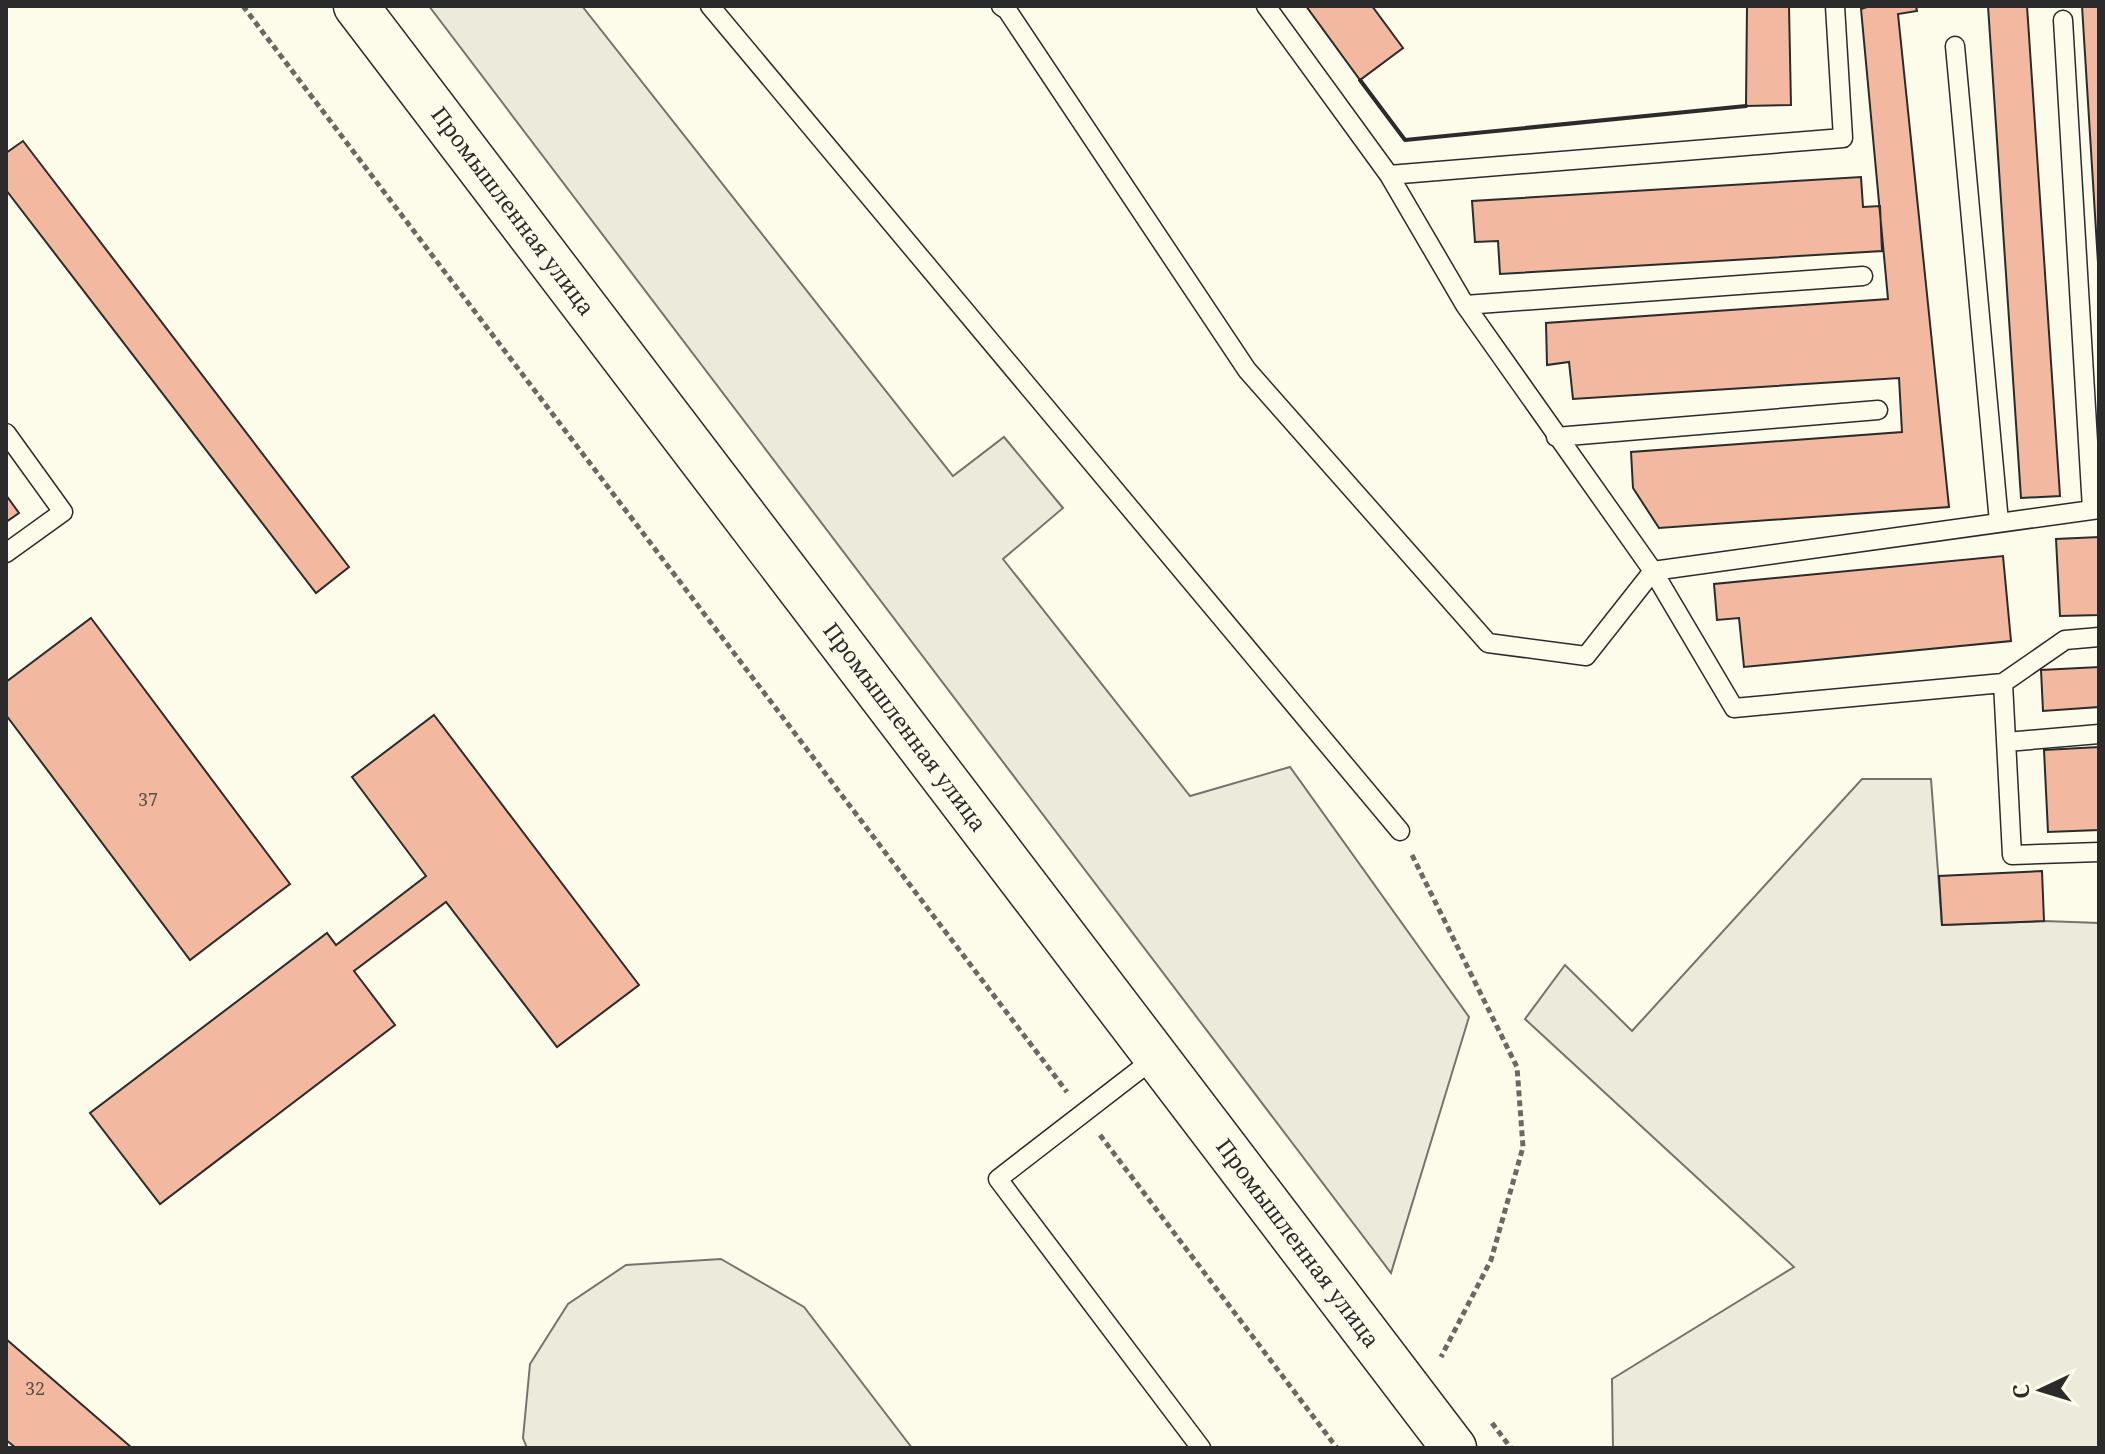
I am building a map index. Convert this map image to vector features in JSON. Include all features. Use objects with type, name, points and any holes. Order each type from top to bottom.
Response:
[{"type":"street","name":"Промышленная улица","points":[[356,6],[1454,1448]]},
{"type":"lane","points":[[710,6],[1400,831]]},
{"type":"lane","points":[[1001,6],[1007,10],[1247,370],[1488,643],[1586,656],[1653,571],[2095,509],[2063,20]]},
{"type":"lane","points":[[1266,6],[1389,175],[1465,305],[1653,571],[1734,708],[2003,683],[2065,640],[2099,637]]},
{"type":"lane","points":[[1389,175],[1843,138],[1835,6]]},
{"type":"lane","points":[[1955,46],[1999,522]]},
{"type":"lane","points":[[1465,305],[1863,276]]},
{"type":"lane","points":[[1556,437],[1878,410]]},
{"type":"lane","points":[[6,433],[63,512],[6,553]]},
{"type":"lane","points":[[2003,683],[2012,855],[2099,852]]},
{"type":"lane","points":[[2007,742],[2099,734]]},
{"type":"lane","points":[[1156,1057],[1082,1111],[998,1179],[1201,1448]]},
{"type":"path","points":[[243,6],[1337,1448]]},
{"type":"path","points":[[1400,831],[1517,1067],[1523,1147],[1491,1260],[1441,1357]]},
{"type":"shaded area","points":[[429,6],[582,6],[953,476],[1004,437],[1063,508],[1003,559],[1190,796],[1290,767],[1469,1017],[1391,1273]]},
{"type":"shaded area","points":[[1862,779],[1931,779],[1942,925],[2044,921],[2099,923],[2099,1448],[1613,1448],[1612,1379],[1794,1267],[1525,1019],[1565,965],[1632,1031]]},
{"type":"shaded area","points":[[721,1259],[804,1307],[912,1448],[527,1448],[523,1438],[530,1364],[568,1304],[626,1265]]},
{"type":"building","points":[[1306,6],[1372,6],[1403,48],[1360,80]]},
{"type":"building","points":[[1747,6],[1789,6],[1791,105],[1746,106]]},
{"type":"building","points":[[1870,6],[1916,6],[1917,11],[1898,14],[1949,507],[1659,528],[1633,488],[1631,452],[1902,432],[1899,378],[1573,399],[1569,362],[1547,365],[1546,323],[1888,299],[1861,9]]},
{"type":"building","points":[[1988,6],[2027,6],[2060,496],[2021,498]]},
{"type":"building","points":[[2082,6],[2099,6],[2099,279]]},
{"type":"building","points":[[23,141],[349,567],[316,593],[6,190],[6,153]]},
{"type":"building","points":[[1861,177],[1863,207],[1880,206],[1882,251],[1500,274],[1498,241],[1475,242],[1472,201]]},
{"type":"building","points":[[6,495],[19,513],[6,522]]},
{"type":"building","points":[[2099,537],[2099,615],[2060,616],[2056,539]]},
{"type":"building","points":[[2003,556],[2011,641],[1744,667],[1739,618],[1717,620],[1714,584]]},
{"type":"building","points":[[91,618],[290,884],[190,960],[6,715],[6,682]]},
{"type":"building","points":[[2099,667],[2099,707],[2043,711],[2041,670]]},
{"type":"building","points":[[434,715],[639,985],[557,1047],[446,902],[354,971],[395,1025],[160,1204],[90,1113],[327,933],[336,945],[426,876],[352,777]]},
{"type":"building","points":[[2099,747],[2099,830],[2048,832],[2044,750]]},
{"type":"building","points":[[2042,871],[2044,921],[1942,925],[1939,876]]},
{"type":"building","points":[[6,1339],[132,1448],[16,1448],[6,1440]]},
{"type":"wall","points":[[1360,80],[1405,140],[1746,106]]}]
